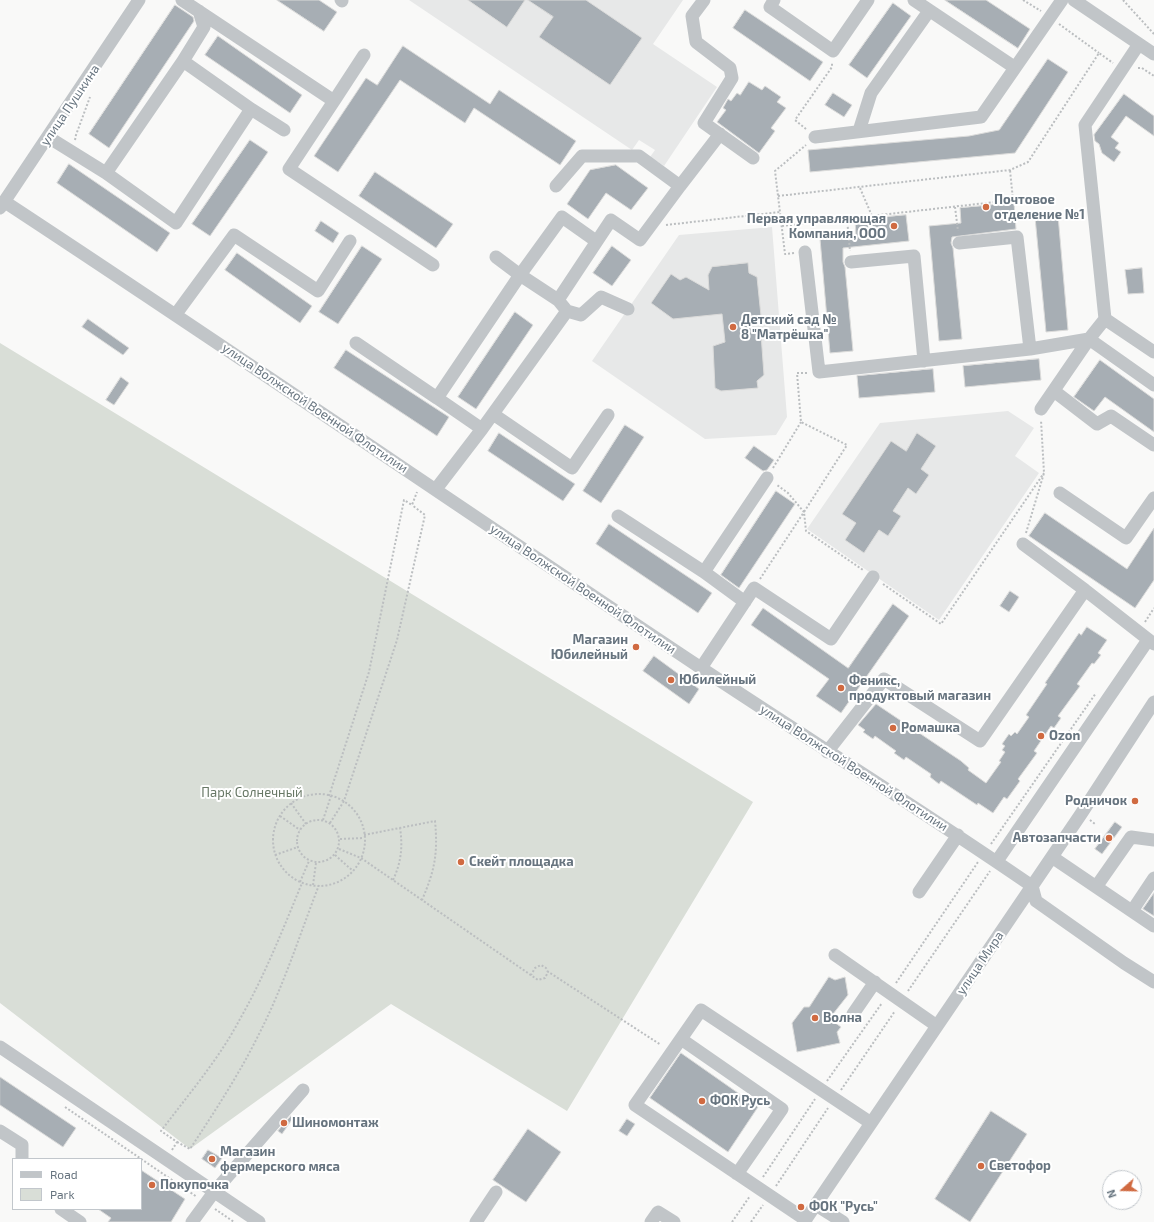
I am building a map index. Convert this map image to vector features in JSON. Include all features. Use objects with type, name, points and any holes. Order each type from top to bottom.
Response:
[{"type":"street","name":"улица Пушкина","points":[[2,205],[139,0]]},
{"type":"street","points":[[182,0],[334,101]]},
{"type":"street","points":[[704,0],[692,16],[696,42],[730,68],[732,78],[704,123],[753,158]]},
{"type":"street","points":[[774,0],[770,7],[833,51],[868,0]]},
{"type":"street","points":[[914,0],[1014,67]]},
{"type":"street","points":[[815,137],[981,117],[1014,67],[1062,0]]},
{"type":"street","points":[[1074,0],[1154,54]]},
{"type":"street","points":[[106,173],[183,61],[204,27],[199,11]]},
{"type":"street","points":[[859,131],[871,94],[929,11]]},
{"type":"street","points":[[1041,409],[1105,319],[1085,125],[1139,44]]},
{"type":"street","points":[[364,55],[289,169],[433,265]]},
{"type":"street","points":[[183,61],[251,109],[284,130]]},
{"type":"street","points":[[48,138],[106,173],[176,223],[251,109]]},
{"type":"street","points":[[558,300],[611,220],[640,240],[720,134]]},
{"type":"street","points":[[556,186],[582,156],[639,156],[680,186]]},
{"type":"street","name":"улица Волжской Военной Флотилии","points":[[2,205],[176,314],[701,668],[827,752],[958,835],[1032,886]]},
{"type":"street","points":[[437,398],[520,275],[562,217],[596,241]]},
{"type":"street","points":[[176,314],[234,235],[318,291],[350,240]]},
{"type":"street","points":[[959,243],[1017,237],[1030,349]]},
{"type":"street","points":[[805,252],[819,372],[1030,349],[1090,339],[1154,385]]},
{"type":"street","points":[[851,262],[914,256],[924,361]]},
{"type":"street","points":[[496,257],[558,300],[567,311],[581,315],[601,296],[628,309]]},
{"type":"street","points":[[436,489],[482,429],[567,311]]},
{"type":"street","points":[[1105,319],[1154,352]]},
{"type":"street","points":[[356,342],[482,429]]},
{"type":"street","points":[[1054,391],[1097,424],[1111,416],[1154,445]]},
{"type":"street","points":[[493,414],[572,468],[608,416]]},
{"type":"street","points":[[704,572],[767,478]]},
{"type":"street","points":[[1060,494],[1126,538],[1154,498]]},
{"type":"street","points":[[618,516],[704,572],[744,602]]},
{"type":"street","points":[[997,861],[1147,638],[1023,544]]},
{"type":"street","points":[[701,668],[754,588],[831,639],[873,576]]},
{"type":"street","points":[[827,752],[884,679],[980,741],[1085,590]]},
{"type":"street","name":"улица Мира","points":[[805,1221],[1052,857],[1154,702]]},
{"type":"street","points":[[919,892],[958,835]]},
{"type":"street","points":[[1096,887],[1131,837],[1154,840]]},
{"type":"street","points":[[1052,857],[1154,926]]},
{"type":"street","points":[[1132,912],[1154,878]]},
{"type":"street","points":[[1032,886],[1036,901],[1124,963],[1154,982]]},
{"type":"street","points":[[835,955],[937,1026]]},
{"type":"street","points":[[853,1014],[875,982]]},
{"type":"street","points":[[805,1221],[635,1105],[701,1010],[871,1123]]},
{"type":"street","points":[[681,1039],[782,1109],[738,1174]]},
{"type":"street","points":[[0,1047],[259,1222]]},
{"type":"street","points":[[192,1222],[214,1192],[303,1090]]},
{"type":"street","points":[[0,1131],[22,1145],[22,1158]]},
{"type":"street","points":[[476,1222],[496,1192]]},
{"type":"street","points":[[816,1205],[843,1222]]},
{"type":"street","points":[[62,1210],[80,1222]]},
{"type":"street","points":[[651,1222],[658,1212],[674,1222]]},
{"type":"path","points":[[1023,0],[1050,17],[1122,69],[1142,68],[1154,76]]},
{"type":"path","points":[[1123,0],[1154,34]]},
{"type":"path","points":[[805,252],[785,254],[776,171],[815,137],[795,120],[832,66],[833,51]]},
{"type":"path","points":[[778,196],[1010,170],[1028,162],[1099,53]]},
{"type":"path","points":[[75,154],[76,135],[91,94]]},
{"type":"path","points":[[782,226],[1013,200],[1010,170]]},
{"type":"path","points":[[860,187],[872,216]]},
{"type":"path","points":[[955,207],[959,243]]},
{"type":"path","points":[[649,227],[780,212]]},
{"type":"path","points":[[848,219],[851,262]]},
{"type":"path","points":[[819,372],[797,373],[801,422],[767,478],[788,493],[804,512],[806,531],[941,624],[1044,473]]},
{"type":"path","points":[[1023,544],[1044,473],[1041,409]]},
{"type":"path","points":[[754,588],[847,445],[801,422]]},
{"type":"path","points":[[412,505],[423,481]]},
{"type":"path","points":[[323,820],[369,672],[404,500],[425,515],[397,640],[344,802],[330,823]]},
{"type":"path","points":[[1147,638],[1154,608]]},
{"type":"path","points":[[732,1222],[821,1090],[1098,690]]},
{"type":"path","points":[[320,794],[330,796],[344,802],[358,815],[364,828],[361,858],[353,871],[342,880],[328,885],[313,886],[301,882],[285,871],[275,855],[273,842],[274,828],[280,816],[291,803],[304,796],[320,794]]},
{"type":"path","points":[[291,803],[306,824]]},
{"type":"path","points":[[280,816],[300,830]]},
{"type":"path","points":[[316,820],[323,820],[330,823],[335,828],[340,839],[339,849],[335,855],[324,862],[316,863],[304,857],[298,847],[297,838],[300,830],[306,824],[316,820]]},
{"type":"path","points":[[340,839],[364,836],[436,821],[437,844],[433,877],[422,900]]},
{"type":"path","points":[[393,880],[398,869],[402,853],[400,828]]},
{"type":"path","points":[[275,855],[298,847]]},
{"type":"path","points":[[339,849],[361,858],[538,980],[545,978],[547,971]]},
{"type":"path","points":[[335,855],[353,871]]},
{"type":"path","points":[[309,860],[270,961],[240,1020],[202,1077],[161,1132],[190,1149],[225,1095],[261,1032],[287,970],[319,886]]},
{"type":"path","points":[[751,1222],[997,861]]},
{"type":"path","points":[[313,886],[316,863]]},
{"type":"path","points":[[530,974],[534,968],[541,965],[547,971],[672,1052]]},
{"type":"path","points":[[59,1103],[140,1158]]},
{"type":"path","points":[[158,1170],[177,1142]]},
{"type":"path","points":[[142,1159],[234,1222]]},
{"type":"shaded area","points":[[409,0],[683,0],[653,44],[717,87],[664,166],[650,157],[655,150],[639,140],[632,150]]},
{"type":"shaded area","points":[[772,227],[787,417],[776,435],[705,439],[592,361],[679,235]]},
{"type":"shaded area","points":[[1008,411],[1034,428],[1015,456],[1039,473],[939,620],[807,529],[880,423]]},
{"type":"green space","name":"Парк Солнечный","points":[[0,343],[753,802],[567,1111],[391,1004],[190,1149],[0,1003]]},
{"type":"building","points":[[277,0],[319,0],[337,12],[324,31]]},
{"type":"building","points":[[468,0],[525,0],[507,27]]},
{"type":"building","points":[[528,0],[586,0],[642,38],[610,85],[539,37],[553,17]]},
{"type":"building","points":[[945,0],[986,0],[1030,29],[1018,48]]},
{"type":"building","points":[[893,3],[911,16],[867,78],[849,65]]},
{"type":"building","points":[[175,5],[193,17],[194,21],[109,148],[89,134]]},
{"type":"building","points":[[745,10],[823,62],[810,81],[733,28]]},
{"type":"building","points":[[218,36],[302,95],[290,113],[205,55]]},
{"type":"building","points":[[403,46],[490,104],[499,90],[576,141],[560,165],[474,108],[465,123],[400,80],[338,172],[314,156],[366,78],[377,85]]},
{"type":"building","points":[[1048,59],[1068,72],[1015,153],[810,172],[808,150],[969,136],[999,130]]},
{"type":"building","points":[[749,82],[762,90],[765,86],[781,97],[777,102],[786,108],[771,128],[775,131],[759,153],[717,122],[726,110],[723,108],[728,99],[731,101],[737,93],[740,95]]},
{"type":"building","points":[[833,93],[852,105],[844,117],[825,105]]},
{"type":"building","points":[[1124,94],[1154,116],[1154,136],[1126,116],[1111,137],[1119,143],[1115,148],[1121,152],[1114,162],[1102,153],[1099,144],[1095,141],[1094,135]]},
{"type":"building","points":[[250,140],[268,152],[210,236],[192,224]]},
{"type":"building","points":[[69,164],[170,233],[157,252],[57,183]]},
{"type":"building","points":[[616,165],[648,188],[631,210],[606,193],[588,219],[567,204],[590,170]]},
{"type":"building","points":[[375,172],[453,224],[436,248],[359,196]]},
{"type":"building","points":[[1014,203],[1016,229],[952,237],[951,243],[953,248],[962,339],[939,341],[929,226],[961,223],[960,208]]},
{"type":"building","points":[[906,215],[909,241],[843,248],[843,262],[845,267],[853,351],[830,353],[820,239],[856,235],[855,220]]},
{"type":"building","points":[[1058,215],[1068,330],[1046,332],[1035,217]]},
{"type":"building","points":[[321,221],[339,233],[333,243],[315,231]]},
{"type":"building","points":[[362,246],[382,259],[338,324],[319,312]]},
{"type":"building","points":[[612,246],[631,260],[612,286],[593,273]]},
{"type":"building","points":[[237,253],[312,306],[300,323],[225,270]]},
{"type":"building","name":"Детский сад № 8 \"Матрёшка\"","points":[[748,263],[749,273],[757,277],[761,316],[748,327],[761,334],[764,375],[757,381],[758,388],[721,391],[715,388],[713,346],[725,342],[722,314],[673,319],[651,303],[671,274],[680,280],[686,277],[709,290],[708,275],[712,267]]},
{"type":"building","points":[[1142,268],[1144,293],[1128,294],[1125,270]]},
{"type":"building","points":[[515,312],[533,325],[476,409],[458,397]]},
{"type":"building","points":[[88,319],[129,348],[123,355],[82,327]]},
{"type":"building","points":[[346,350],[449,417],[437,436],[334,368]]},
{"type":"building","points":[[1039,359],[1041,380],[965,387],[963,366]]},
{"type":"building","points":[[1100,360],[1154,399],[1154,432],[1105,397],[1094,411],[1074,397]]},
{"type":"building","points":[[933,369],[935,392],[859,398],[857,376]]},
{"type":"building","points":[[121,377],[129,383],[114,405],[106,400]]},
{"type":"building","points":[[625,425],[644,437],[601,503],[583,491]]},
{"type":"building","points":[[499,433],[575,484],[563,501],[488,451]]},
{"type":"building","points":[[917,433],[936,446],[921,469],[929,475],[916,494],[908,488],[893,511],[901,516],[888,536],[879,530],[864,553],[845,540],[856,523],[842,514],[891,441],[906,451]]},
{"type":"building","points":[[754,446],[774,460],[767,470],[763,471],[745,458]]},
{"type":"building","points":[[776,491],[795,504],[739,588],[721,575]]},
{"type":"building","points":[[1045,513],[1127,569],[1154,528],[1154,580],[1135,608],[1029,536]]},
{"type":"building","points":[[609,524],[712,593],[698,613],[596,544]]},
{"type":"building","points":[[1010,591],[1019,597],[1009,612],[1000,606]]},
{"type":"building","points":[[893,604],[909,616],[841,713],[816,696],[829,679],[751,625],[763,608],[848,668]]},
{"type":"building","points":[[1087,627],[1107,640],[1098,653],[1101,655],[1094,664],[1092,663],[1077,684],[1080,686],[1058,716],[1061,718],[1054,728],[1051,726],[1034,751],[1037,753],[1018,779],[1020,781],[1007,799],[1004,797],[993,813],[978,803],[977,805],[941,781],[939,784],[930,777],[931,774],[906,757],[904,760],[894,753],[896,751],[875,736],[873,739],[863,732],[865,730],[858,725],[876,704],[961,761],[969,768],[968,770],[986,783],[1001,762],[999,761],[1005,752],[1002,750],[1005,746],[1002,744],[1009,734],[1011,736],[1015,732],[1017,734],[1029,717],[1026,715],[1047,684],[1045,683],[1079,633],[1081,635]]},
{"type":"building","name":"Юбилейный","points":[[654,656],[699,689],[689,704],[643,671]]},
{"type":"building","name":"Автозапчасти","points":[[1115,822],[1122,827],[1102,854],[1095,849]]},
{"type":"building","points":[[1154,893],[1154,916],[1143,909]]},
{"type":"building","name":"Волна","points":[[829,977],[835,980],[845,977],[848,995],[833,1014],[834,1022],[841,1027],[837,1032],[840,1043],[797,1052],[792,1023],[804,1007],[809,1007]]},
{"type":"building","name":"ФОК Русь","points":[[681,1053],[758,1107],[728,1152],[650,1098]]},
{"type":"building","points":[[0,1077],[76,1128],[63,1147],[0,1105]]},
{"type":"building","name":"Светофор","points":[[991,1111],[1027,1134],[970,1222],[935,1199]]},
{"type":"building","points":[[291,1116],[293,1118],[282,1134],[278,1131]]},
{"type":"building","points":[[627,1119],[635,1124],[627,1136],[619,1131]]},
{"type":"building","points":[[528,1129],[561,1152],[526,1202],[493,1180]]},
{"type":"building","name":"Магазин фермерского мяса","points":[[208,1150],[222,1158],[215,1168],[202,1159]]},
{"type":"building","name":"Покупочка","points":[[142,1171],[185,1199],[171,1222],[108,1222],[111,1218],[99,1210],[142,1210]]},
{"type":"place","name":"Почтовое отделение №1","points":[[986,207]]},
{"type":"place","name":"Первая управляющая Компания, ООО","points":[[894,226]]},
{"type":"place","name":"Детский сад № 8 \"Матрёшка\"","points":[[733,327]]},
{"type":"place","name":"Магазин Юбилейный","points":[[636,647]]},
{"type":"place","name":"Юбилейный","points":[[671,680]]},
{"type":"place","name":"Феникс, продуктовый магазин","points":[[841,688]]},
{"type":"place","name":"Ромашка","points":[[893,728]]},
{"type":"place","name":"Ozon","points":[[1041,736]]},
{"type":"place","name":"Родничок","points":[[1135,801]]},
{"type":"place","name":"Автозапчасти","points":[[1109,838]]},
{"type":"place","name":"Скейт площадка","points":[[461,862]]},
{"type":"place","name":"Волна","points":[[815,1018]]},
{"type":"place","name":"ФОК Русь","points":[[702,1101]]},
{"type":"place","name":"Шиномонтаж","points":[[284,1123]]},
{"type":"place","name":"Магазин фермерского мяса","points":[[212,1159]]},
{"type":"place","name":"Светофор","points":[[981,1166]]},
{"type":"place","name":"Покупочка","points":[[152,1185]]},
{"type":"place","name":"ФОК \"Русь\"","points":[[801,1207]]}]
